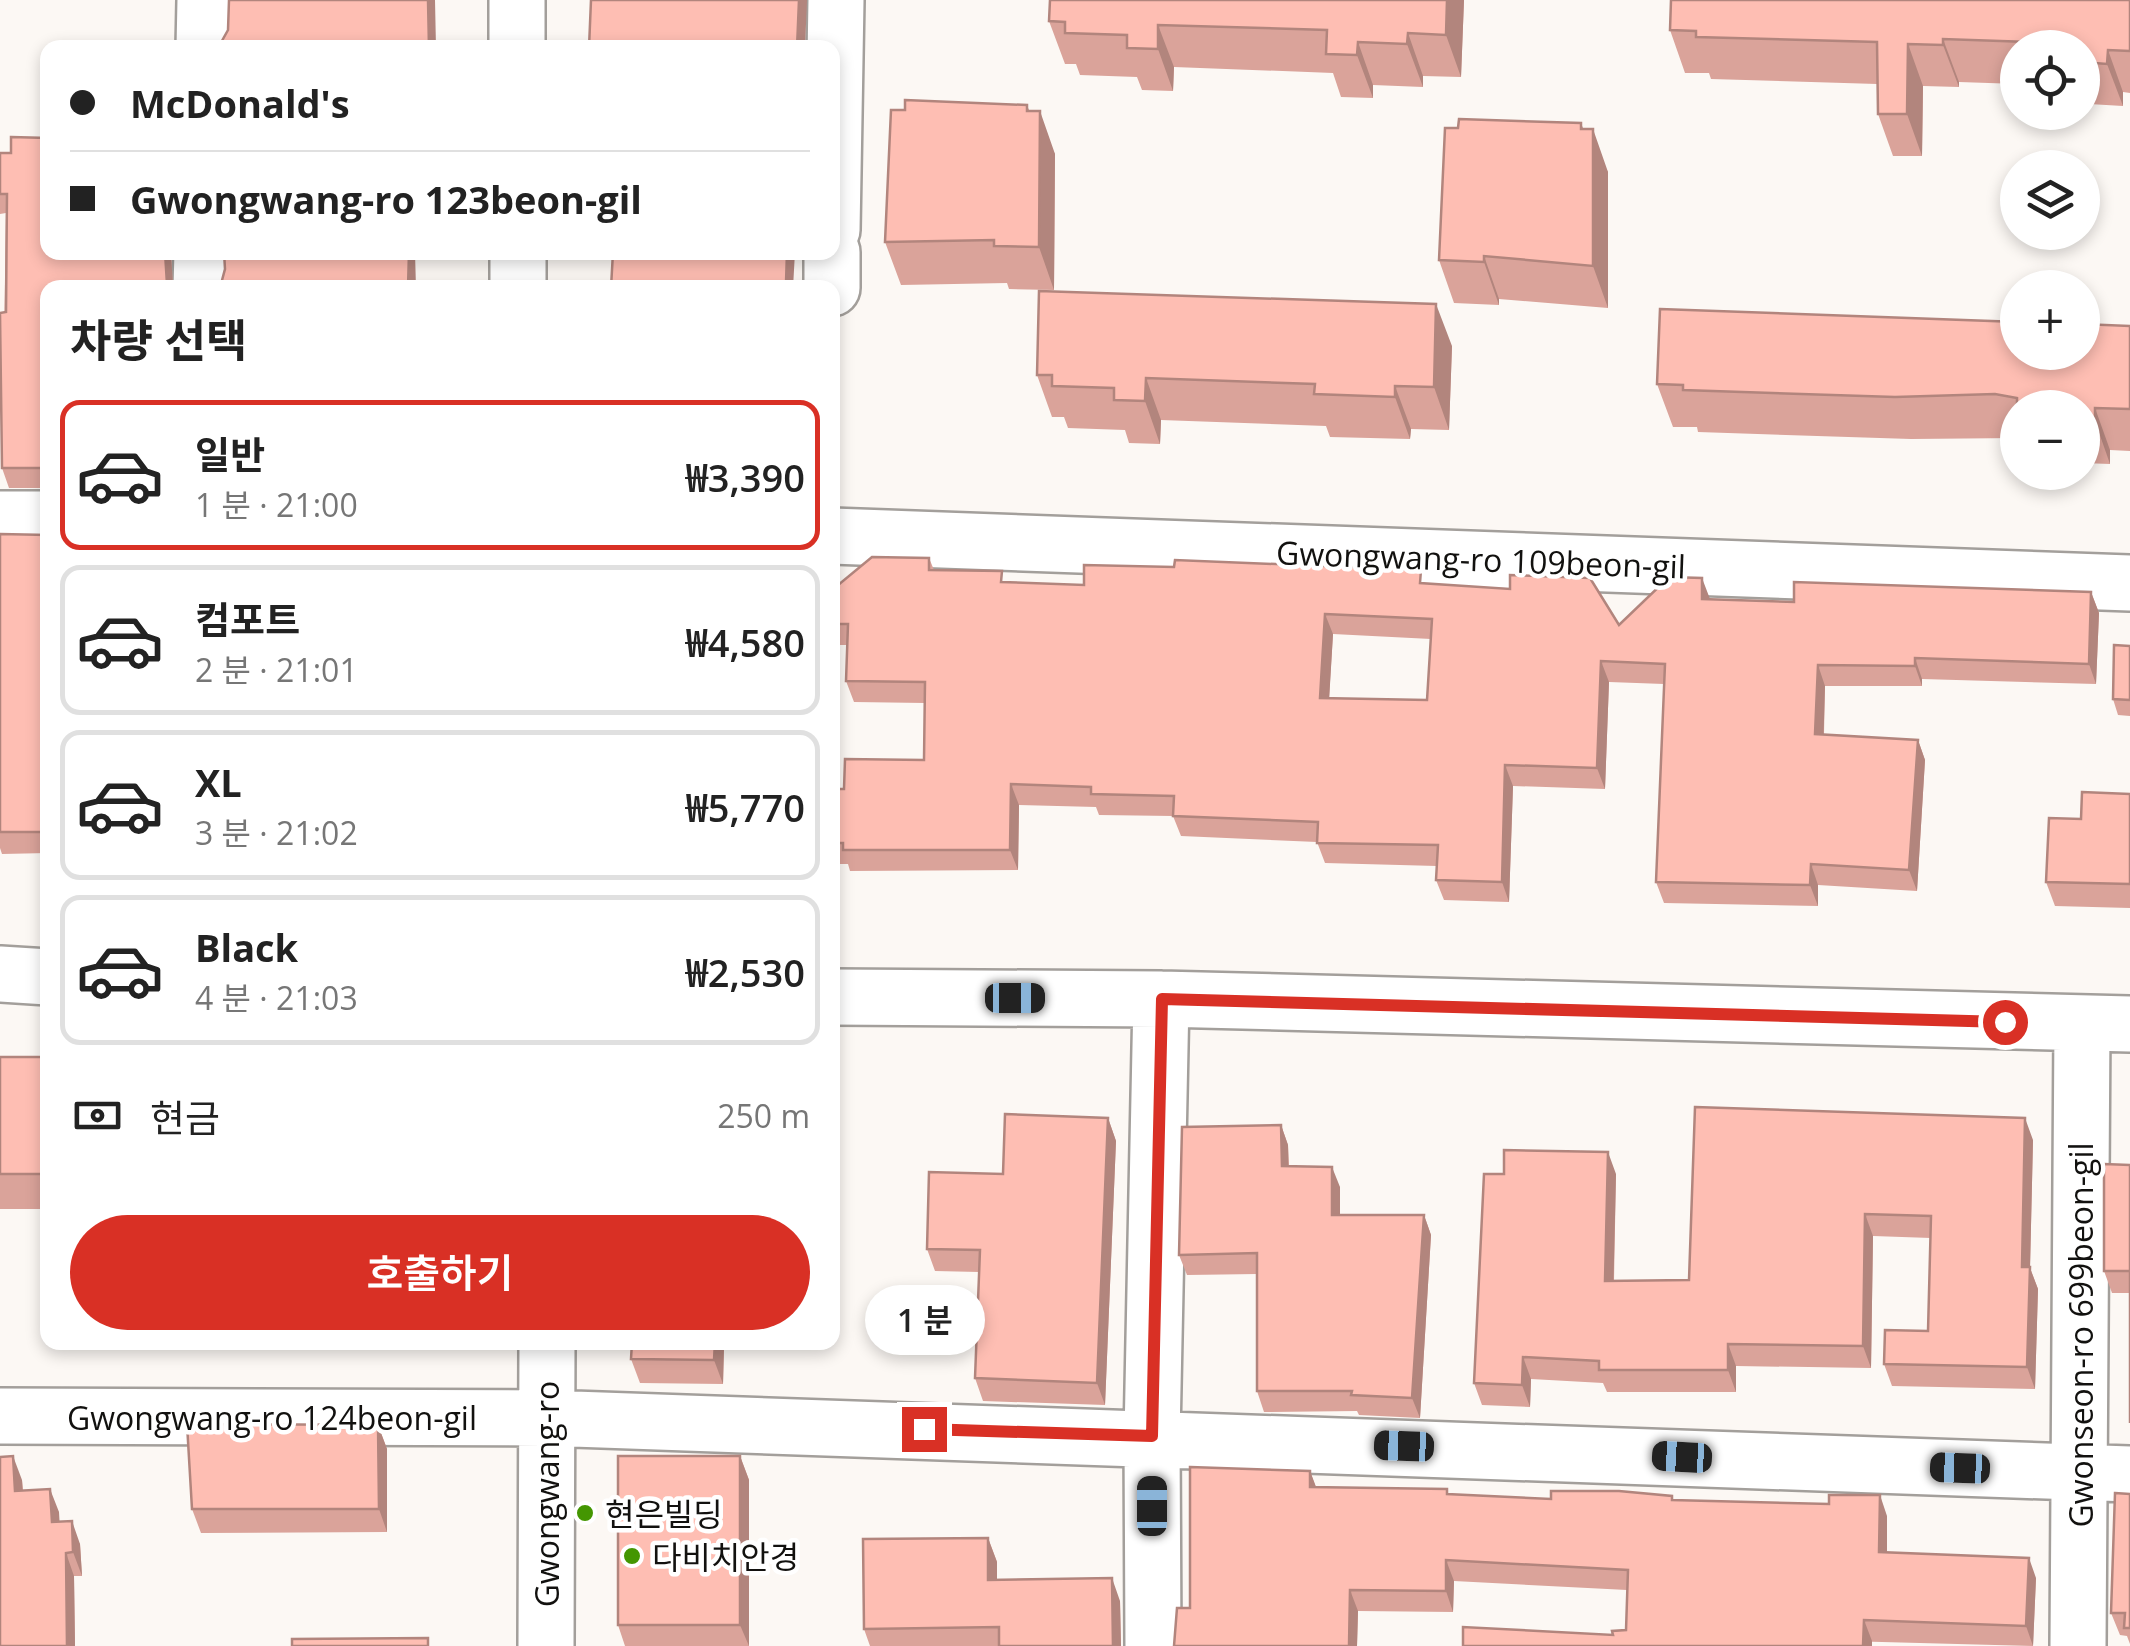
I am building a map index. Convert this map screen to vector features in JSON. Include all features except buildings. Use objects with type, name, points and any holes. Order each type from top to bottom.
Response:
[{"type":"street","points":[[204,40],[205,0]]},
{"type":"street","points":[[517,0],[517,40]]},
{"type":"street","points":[[835,40],[836,0]]},
{"type":"street","points":[[0,519],[40,520]]},
{"type":"street","name":"Gwongwang-ro 109beon-gil","points":[[840,536],[2130,583]]},
{"type":"street","points":[[0,974],[40,976]]},
{"type":"street","points":[[840,998],[1162,999],[2106,1024]]},
{"type":"street","points":[[1153,1646],[1152,1436],[1162,999]]},
{"type":"street","name":"Gwonseon-ro 699beon-gil","points":[[2078,1646],[2104,1473],[2106,1024]]},
{"type":"street","name":"Gwongwang-ro","points":[[546,1646],[547,1350]]},
{"type":"street","name":"Gwongwang-ro 124beon-gil","points":[[0,1416],[545,1418],[1152,1436],[2104,1473]]},
{"type":"place","name":"현은빌딩","points":[[585,1513]]},
{"type":"place","name":"다비치안경","points":[[632,1556]]},
{"type":"route","points":[[924,1429],[1152,1436],[1162,999],[2005,1022]]}]
